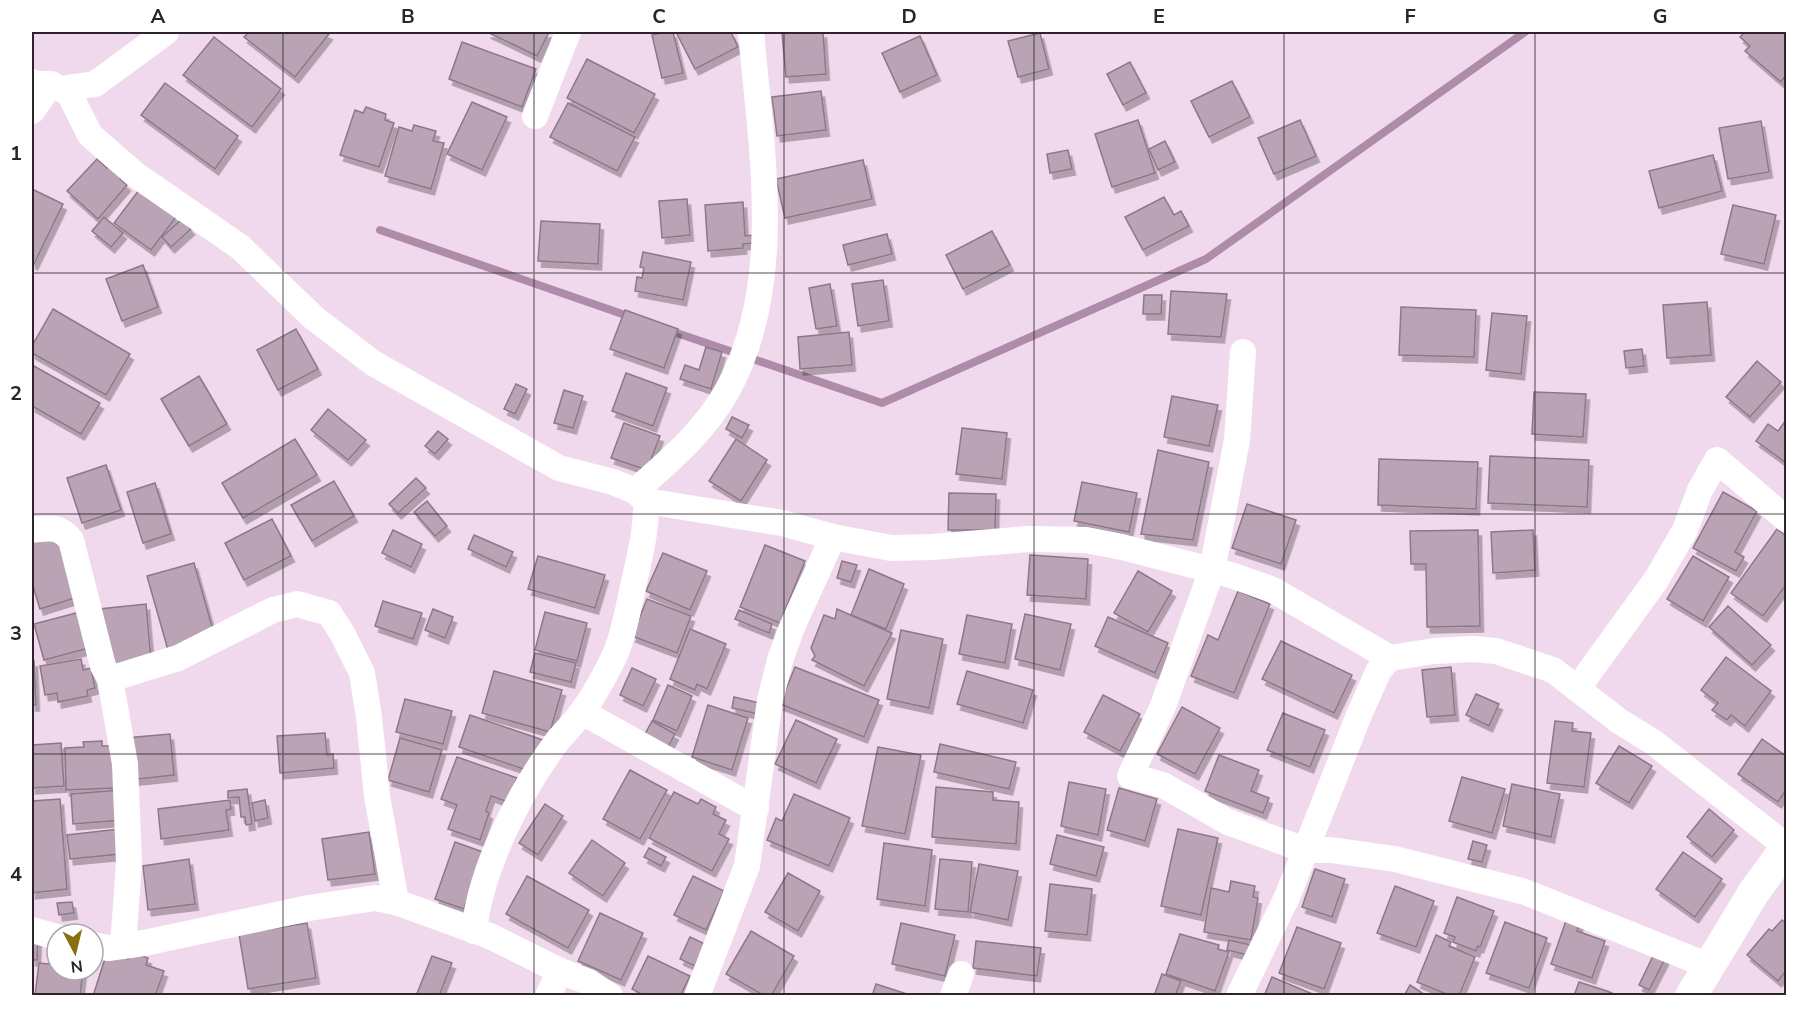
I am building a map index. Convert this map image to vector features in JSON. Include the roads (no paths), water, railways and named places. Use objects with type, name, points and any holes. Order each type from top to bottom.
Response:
[{"type":"street","points":[[50,85],[95,84],[166,32]]},
{"type":"street","points":[[535,116],[568,32]]},
{"type":"street","points":[[640,496],[689,443],[727,392],[744,356],[758,309],[762,274],[765,195],[752,32]]},
{"type":"street","points":[[32,111],[50,85]]},
{"type":"street","points":[[50,85],[90,135],[136,175],[240,247],[314,318],[373,363],[559,468],[613,482],[640,496],[891,548],[932,548],[1029,539],[1086,540],[1231,575],[1273,591],[1390,658],[1452,650],[1496,651],[1553,670],[1619,721],[1653,742],[1786,847],[1754,892],[1691,996]]},
{"type":"street","points":[[1244,352],[1237,440],[1212,570],[1163,706],[1130,776],[1163,785],[1228,822],[1305,850],[1331,850],[1395,859],[1525,892],[1709,966]]},
{"type":"street","points":[[1577,689],[1656,580],[1685,531],[1700,490],[1717,460],[1786,519]]},
{"type":"street","points":[[474,931],[476,917],[497,849],[524,792],[558,741],[582,712],[611,664],[624,632],[647,522],[640,496]]},
{"type":"street","points":[[32,530],[51,528],[64,532],[71,540],[103,666],[110,679],[125,764],[129,863],[123,946]]},
{"type":"street","points":[[697,996],[747,866],[770,700],[780,660],[792,627],[833,537]]},
{"type":"street","points":[[110,679],[178,658],[273,610],[297,604],[329,613],[362,673],[377,796],[396,902]]},
{"type":"street","points":[[1239,996],[1287,897],[1379,670],[1390,658]]},
{"type":"street","points":[[582,712],[756,809]]},
{"type":"street","points":[[105,947],[123,946],[353,900],[375,898],[396,902],[490,936],[560,971],[589,982],[610,996]]},
{"type":"street","points":[[548,996],[560,971]]},
{"type":"waterway","points":[[668,330],[882,403],[1206,259],[1525,32]]},
{"type":"waterway","points":[[380,230],[631,317]]}]
